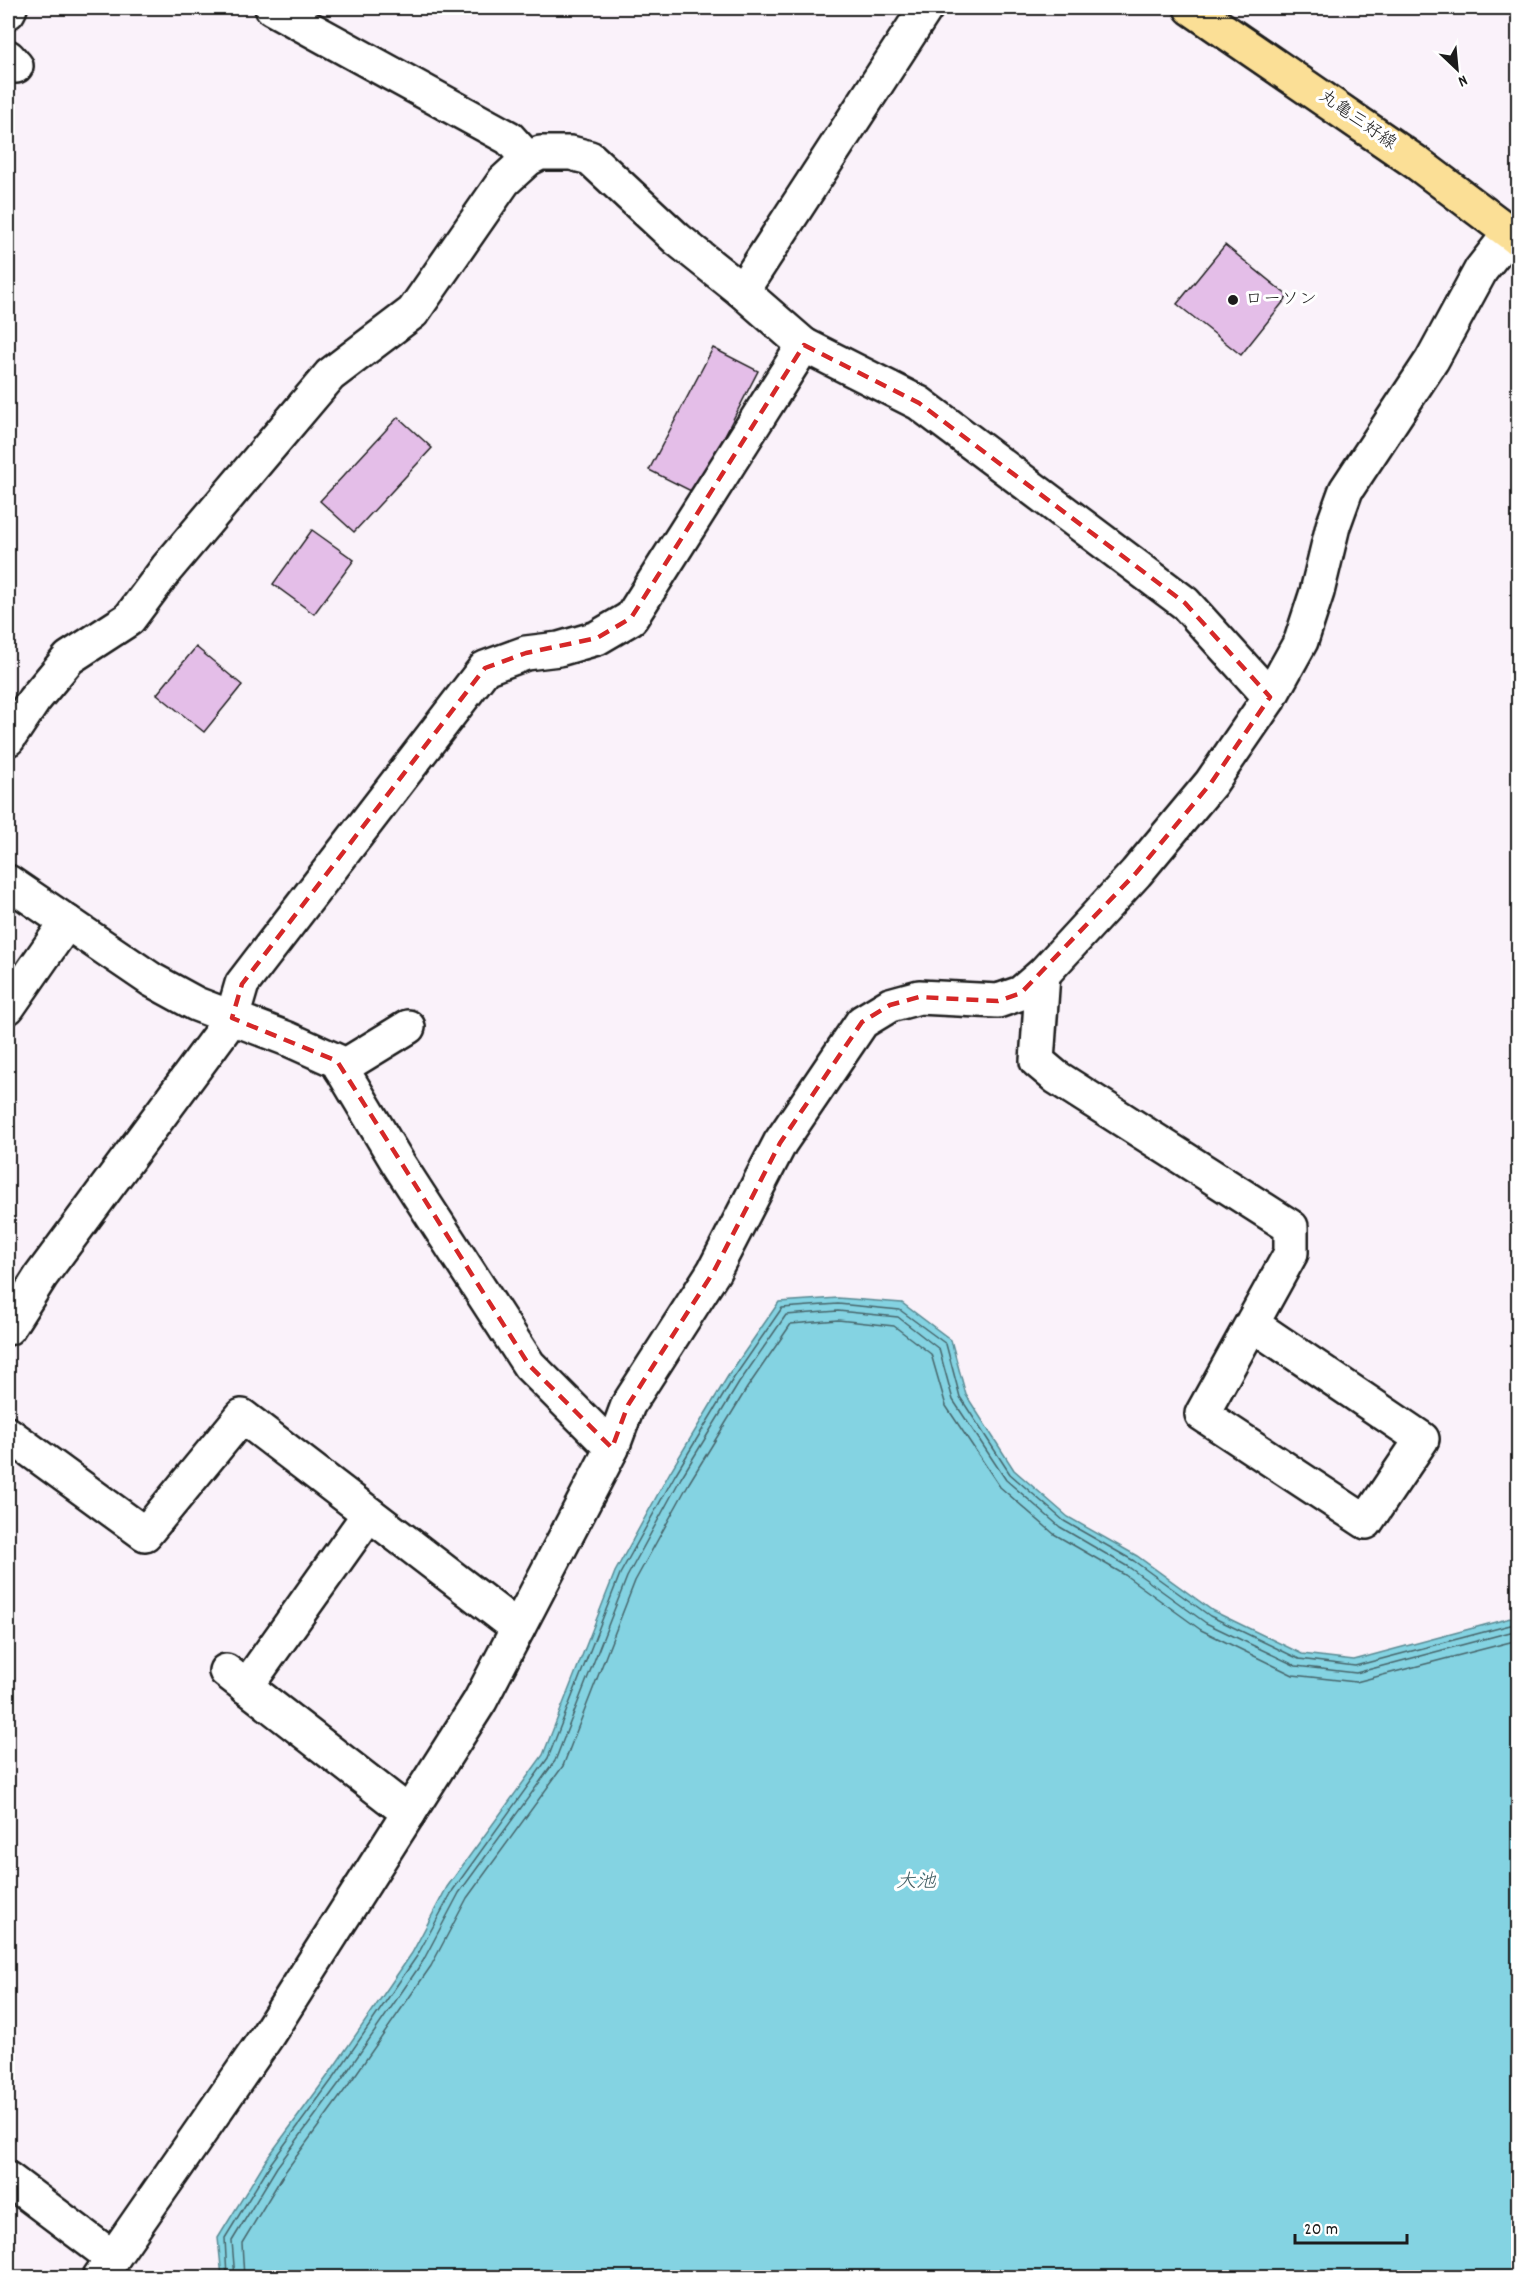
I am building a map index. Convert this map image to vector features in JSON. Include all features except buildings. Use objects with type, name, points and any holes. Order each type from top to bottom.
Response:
[{"type":"main road","name":"丸亀三好線","points":[[1191,8],[1417,163],[1514,236]]},
{"type":"street","points":[[8,12],[10,8]]},
{"type":"street","points":[[272,8],[509,138],[528,159]]},
{"type":"street","points":[[742,291],[926,8]]},
{"type":"street","points":[[8,739],[34,700],[69,658],[129,619],[167,568],[330,375],[413,312],[504,181],[528,159],[540,153],[556,152],[590,158],[677,239],[804,345],[919,403],[1185,603],[1270,697]]},
{"type":"street","points":[[8,2179],[106,2268],[267,2036],[480,1701],[612,1449],[628,1405],[714,1271],[780,1143],[862,1022],[890,1005],[919,997],[998,1001],[1021,993],[1043,974],[1136,873],[1211,783],[1270,697],[1301,641],[1317,592],[1333,526],[1346,490],[1432,360],[1481,270],[1514,236]]},
{"type":"street","points":[[8,1328],[41,1276],[232,1018],[243,984],[485,668],[526,653],[559,649],[597,638],[631,618],[804,345]]},
{"type":"street","points":[[8,882],[152,980],[196,1004],[288,1039],[337,1061],[405,1173],[528,1365],[612,1449]]},
{"type":"street","points":[[8,1007],[67,922]]},
{"type":"street","points":[[1043,974],[1037,1060],[1056,1077],[1291,1227],[1292,1253],[1252,1324],[1202,1414],[1366,1522],[1422,1439],[1252,1324]]},
{"type":"street","points":[[341,1068],[408,1027]]},
{"type":"street","points":[[8,1434],[145,1534],[242,1416],[518,1629]]},
{"type":"street","points":[[369,1514],[236,1679],[409,1813]]},
{"type":"highlighted area","points":[[804,345],[919,403],[1185,603],[1270,697],[1211,783],[1136,873],[1021,993],[998,1001],[919,997],[890,1005],[862,1022],[780,1143],[714,1271],[628,1405],[612,1448],[529,1365],[337,1061],[232,1018],[242,984],[485,668],[526,653],[597,638],[631,618]]},
{"type":"water","name":"大池","points":[[838,1298],[902,1303],[951,1340],[966,1395],[1014,1470],[1068,1517],[1137,1556],[1213,1611],[1302,1654],[1354,1660],[1518,1616],[1518,2277],[222,2277],[218,2238],[266,2160],[329,2074],[412,1953],[447,1887],[543,1755],[615,1572],[670,1472],[728,1376],[779,1302]]},
{"type":"place","name":"ローソン","points":[[1233,300]]}]
